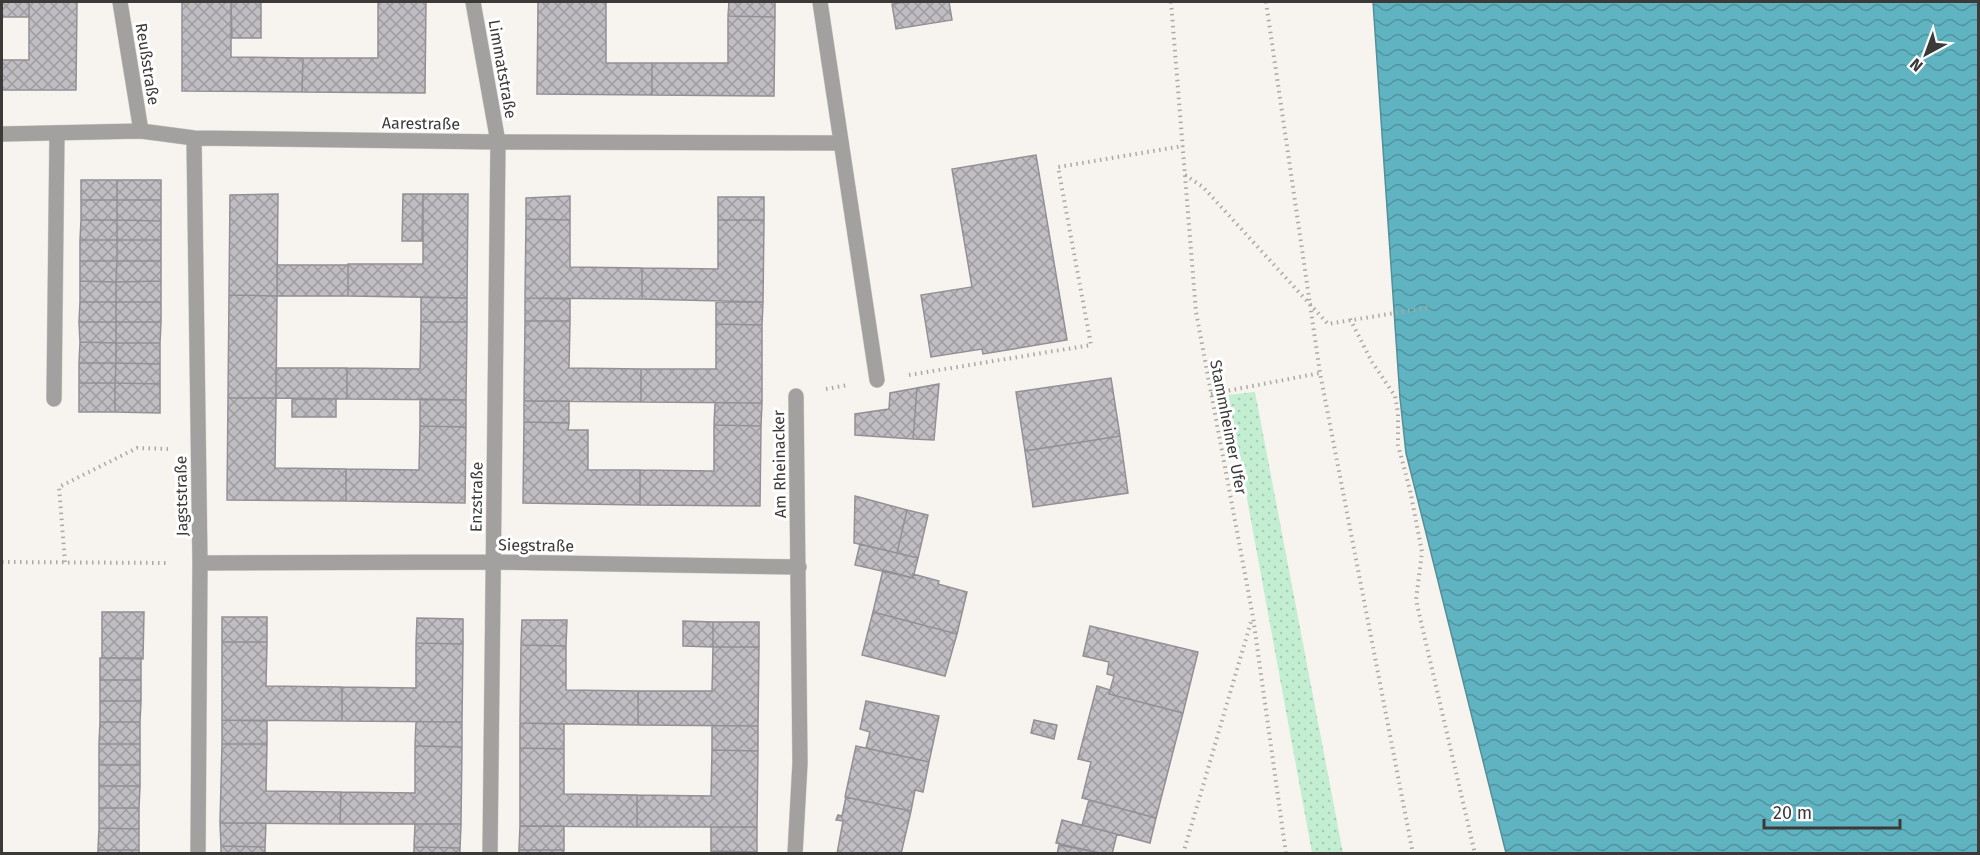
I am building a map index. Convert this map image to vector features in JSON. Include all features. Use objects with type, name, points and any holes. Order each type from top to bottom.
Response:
[{"type":"street","name":"Reußstraße","points":[[120,2],[141,131]]},
{"type":"street","name":"Limmatstraße","points":[[473,2],[498,142]]},
{"type":"street","points":[[820,2],[877,380]]},
{"type":"street","name":"Aarestraße","points":[[2,134],[141,131],[194,138],[840,143]]},
{"type":"street","points":[[54,399],[57,133]]},
{"type":"street","name":"Jagststraße","points":[[194,138],[200,563],[198,854]]},
{"type":"street","name":"Enzstraße","points":[[490,854],[498,142]]},
{"type":"street","name":"Am Rheinacker","points":[[795,854],[800,763],[796,396]]},
{"type":"street","name":"Siegstraße","points":[[200,563],[493,562],[799,567]]},
{"type":"path","name":"Stammheimer Ufer","points":[[1171,2],[1196,312],[1253,617],[1286,854]]},
{"type":"path","points":[[1266,2],[1320,373],[1413,854]]},
{"type":"path","name":"Am Rheinacker","points":[[796,396],[877,380],[1091,345],[1058,167],[1183,146]]},
{"type":"path","points":[[1185,174],[1203,187],[1328,324],[1431,307]]},
{"type":"path","points":[[1350,319],[1372,362],[1395,396],[1398,414],[1398,445],[1410,490],[1422,552],[1416,600],[1475,854]]},
{"type":"path","points":[[1211,394],[1320,373]]},
{"type":"path","points":[[65,562],[59,487],[137,448],[199,450]]},
{"type":"path","points":[[2,562],[200,563]]},
{"type":"path","points":[[1183,854],[1253,617]]},
{"type":"green space","points":[[1255,392],[1343,853],[1312,853],[1228,395]]},
{"type":"water","points":[[1373,2],[1978,2],[1978,853],[1506,853],[1406,453],[1400,398]]},
{"type":"building","points":[[2,2],[29,2],[29,17],[2,17]]},
{"type":"building","points":[[29,2],[77,2],[76,90],[2,90],[2,60],[29,60]]},
{"type":"building","points":[[182,2],[231,2],[231,57],[303,58],[302,92],[182,91]]},
{"type":"building","points":[[231,2],[261,2],[261,38],[232,38]]},
{"type":"building","points":[[378,2],[426,2],[425,93],[302,92],[303,58],[378,58]]},
{"type":"building","points":[[538,2],[606,2],[606,63],[652,63],[652,95],[537,94]]},
{"type":"building","points":[[729,2],[775,2],[775,17],[728,16]]},
{"type":"building","points":[[949,2],[952,20],[896,29],[892,4]]},
{"type":"building","points":[[728,16],[775,17],[774,96],[652,95],[652,63],[728,63]]},
{"type":"building","points":[[1036,155],[1067,340],[983,354],[982,349],[931,357],[921,295],[972,287],[952,169]]},
{"type":"building","points":[[81,180],[117,180],[117,200],[81,200]]},
{"type":"building","points":[[117,180],[161,180],[161,200],[117,200]]},
{"type":"building","points":[[278,194],[277,296],[229,295],[230,195]]},
{"type":"building","points":[[403,194],[423,194],[422,241],[402,241]]},
{"type":"building","points":[[423,194],[468,194],[467,298],[348,296],[348,264],[423,264]]},
{"type":"building","points":[[570,196],[570,220],[526,219],[526,198]]},
{"type":"building","points":[[718,197],[764,197],[764,220],[718,220]]},
{"type":"building","points":[[81,200],[117,200],[117,220],[81,220]]},
{"type":"building","points":[[117,200],[161,200],[161,221],[117,220]]},
{"type":"building","points":[[526,219],[570,220],[570,267],[642,268],[642,299],[525,298]]},
{"type":"building","points":[[81,220],[117,220],[117,240],[80,240]]},
{"type":"building","points":[[117,220],[161,221],[161,240],[117,240]]},
{"type":"building","points":[[718,220],[764,220],[763,302],[642,299],[642,268],[718,269]]},
{"type":"building","points":[[80,240],[117,240],[117,261],[80,261]]},
{"type":"building","points":[[117,240],[161,240],[161,261],[117,261]]},
{"type":"building","points":[[80,261],[117,261],[116,282],[80,281]]},
{"type":"building","points":[[117,261],[161,261],[161,281],[116,282]]},
{"type":"building","points":[[277,265],[348,265],[348,296],[277,296]]},
{"type":"building","points":[[80,281],[116,282],[116,302],[80,302]]},
{"type":"building","points":[[161,281],[161,302],[116,302],[116,282]]},
{"type":"building","points":[[229,295],[277,296],[276,398],[228,398]]},
{"type":"building","points":[[421,297],[467,298],[467,322],[421,322]]},
{"type":"building","points":[[525,298],[570,299],[570,321],[525,321]]},
{"type":"building","points":[[80,302],[116,302],[116,322],[79,322]]},
{"type":"building","points":[[116,302],[161,302],[161,322],[116,322]]},
{"type":"building","points":[[716,302],[763,302],[762,325],[716,324]]},
{"type":"building","points":[[525,321],[570,321],[569,368],[641,369],[641,402],[524,401]]},
{"type":"building","points":[[79,322],[116,322],[116,343],[80,342]]},
{"type":"building","points":[[116,322],[161,322],[160,343],[116,343]]},
{"type":"building","points":[[421,322],[467,322],[466,400],[347,399],[347,368],[420,369]]},
{"type":"building","points":[[716,324],[762,325],[762,403],[641,402],[641,369],[716,369]]},
{"type":"building","points":[[80,342],[116,343],[116,363],[79,363]]},
{"type":"building","points":[[116,343],[160,343],[160,364],[116,363]]},
{"type":"building","points":[[79,363],[116,363],[115,383],[79,383]]},
{"type":"building","points":[[116,363],[160,364],[160,384],[115,383]]},
{"type":"building","points":[[276,368],[347,368],[347,399],[276,398]]},
{"type":"building","points":[[1111,378],[1120,436],[1025,451],[1016,392]]},
{"type":"building","points":[[79,383],[115,383],[115,412],[79,412]]},
{"type":"building","points":[[115,383],[160,384],[160,413],[115,412]]},
{"type":"building","points":[[939,384],[934,440],[913,439],[917,388]]},
{"type":"building","points":[[917,388],[913,439],[855,435],[855,414],[889,409],[890,393]]},
{"type":"building","points":[[228,398],[276,398],[275,468],[346,469],[346,501],[227,500]]},
{"type":"building","points":[[292,399],[336,399],[336,417],[292,417]]},
{"type":"building","points":[[420,399],[466,400],[466,427],[420,426]]},
{"type":"building","points":[[524,401],[569,401],[569,423],[524,422]]},
{"type":"building","points":[[715,403],[762,403],[761,426],[714,425]]},
{"type":"building","points":[[524,422],[569,423],[568,430],[588,430],[588,470],[640,470],[640,505],[523,503]]},
{"type":"building","points":[[714,425],[761,426],[760,506],[640,505],[640,470],[714,471]]},
{"type":"building","points":[[420,426],[466,427],[465,503],[346,501],[346,469],[419,470]]},
{"type":"building","points":[[1120,436],[1128,493],[1033,507],[1025,451]]},
{"type":"building","points":[[855,496],[907,510],[897,553],[854,543]]},
{"type":"building","points":[[907,510],[928,515],[918,558],[897,553]]},
{"type":"building","points":[[860,544],[918,558],[913,578],[855,565]]},
{"type":"building","points":[[883,570],[913,578],[913,574],[967,592],[957,634],[873,612]]},
{"type":"building","points":[[102,612],[144,612],[143,659],[102,658]]},
{"type":"building","points":[[873,612],[957,634],[945,676],[862,655]]},
{"type":"building","points":[[222,617],[267,617],[267,642],[222,642]]},
{"type":"building","points":[[417,618],[463,619],[463,644],[416,643]]},
{"type":"building","points":[[522,620],[567,620],[566,646],[521,645]]},
{"type":"building","points":[[683,621],[713,622],[713,647],[683,646]]},
{"type":"building","points":[[713,622],[759,622],[759,647],[713,647]]},
{"type":"building","points":[[1090,626],[1198,652],[1183,713],[1109,694],[1114,676],[1107,674],[1109,662],[1083,656]]},
{"type":"building","points":[[222,642],[267,642],[266,686],[342,687],[342,721],[222,720]]},
{"type":"building","points":[[416,643],[463,644],[462,722],[342,721],[342,687],[416,688]]},
{"type":"building","points":[[521,645],[566,646],[566,690],[638,691],[638,725],[520,723]]},
{"type":"building","points":[[713,647],[759,647],[758,726],[638,725],[638,691],[712,691]]},
{"type":"building","points":[[100,658],[141,658],[141,680],[100,680]]},
{"type":"building","points":[[100,680],[141,680],[141,701],[100,701]]},
{"type":"building","points":[[1097,686],[1110,690],[1109,694],[1183,713],[1156,818],[1082,798],[1091,762],[1078,759]]},
{"type":"building","points":[[100,701],[141,701],[140,722],[100,722]]},
{"type":"building","points":[[866,701],[939,716],[929,762],[866,748],[870,732],[860,729]]},
{"type":"building","points":[[222,720],[267,721],[267,744],[222,744]]},
{"type":"building","points":[[1034,720],[1057,725],[1054,739],[1031,733]]},
{"type":"building","points":[[100,722],[140,722],[140,744],[99,744]]},
{"type":"building","points":[[416,722],[462,722],[462,747],[415,746]]},
{"type":"building","points":[[520,723],[564,724],[564,749],[520,748]]},
{"type":"building","points":[[712,726],[758,726],[758,751],[712,750]]},
{"type":"building","points":[[99,744],[140,744],[140,765],[99,765]]},
{"type":"building","points":[[222,744],[267,744],[266,791],[341,792],[340,824],[220,823]]},
{"type":"building","points":[[415,746],[462,747],[461,824],[340,824],[341,792],[415,793]]},
{"type":"building","points":[[856,746],[929,762],[923,792],[915,790],[911,811],[845,797]]},
{"type":"building","points":[[520,748],[564,749],[564,794],[637,795],[637,827],[520,826]]},
{"type":"building","points":[[712,750],[758,751],[757,827],[637,827],[637,795],[711,796]]},
{"type":"building","points":[[99,765],[140,765],[140,786],[99,786]]},
{"type":"building","points":[[99,786],[140,786],[139,808],[99,808]]},
{"type":"building","points":[[846,797],[911,811],[901,854],[837,854],[843,821],[836,820],[838,815],[842,816]]},
{"type":"building","points":[[1089,800],[1156,818],[1150,843],[1082,825]]},
{"type":"building","points":[[99,808],[139,808],[139,829],[99,828]]},
{"type":"building","points":[[1062,820],[1117,834],[1112,854],[1056,843]]},
{"type":"building","points":[[220,823],[266,823],[265,847],[221,846]]},
{"type":"building","points":[[415,824],[461,824],[460,848],[414,847]]},
{"type":"building","points":[[520,826],[564,826],[564,850],[519,850]]},
{"type":"building","points":[[711,827],[757,827],[757,852],[711,851]]},
{"type":"building","points":[[99,828],[139,829],[139,850],[98,850]]},
{"type":"building","points":[[1059,845],[1100,853],[1057,854]]},
{"type":"building","points":[[221,846],[265,847],[265,854],[221,854]]},
{"type":"building","points":[[414,847],[460,848],[460,854],[414,854]]},
{"type":"building","points":[[98,850],[139,850],[139,854],[98,854]]},
{"type":"building","points":[[519,850],[564,850],[563,854],[519,854]]},
{"type":"building","points":[[711,851],[757,852],[757,854],[711,854]]}]
